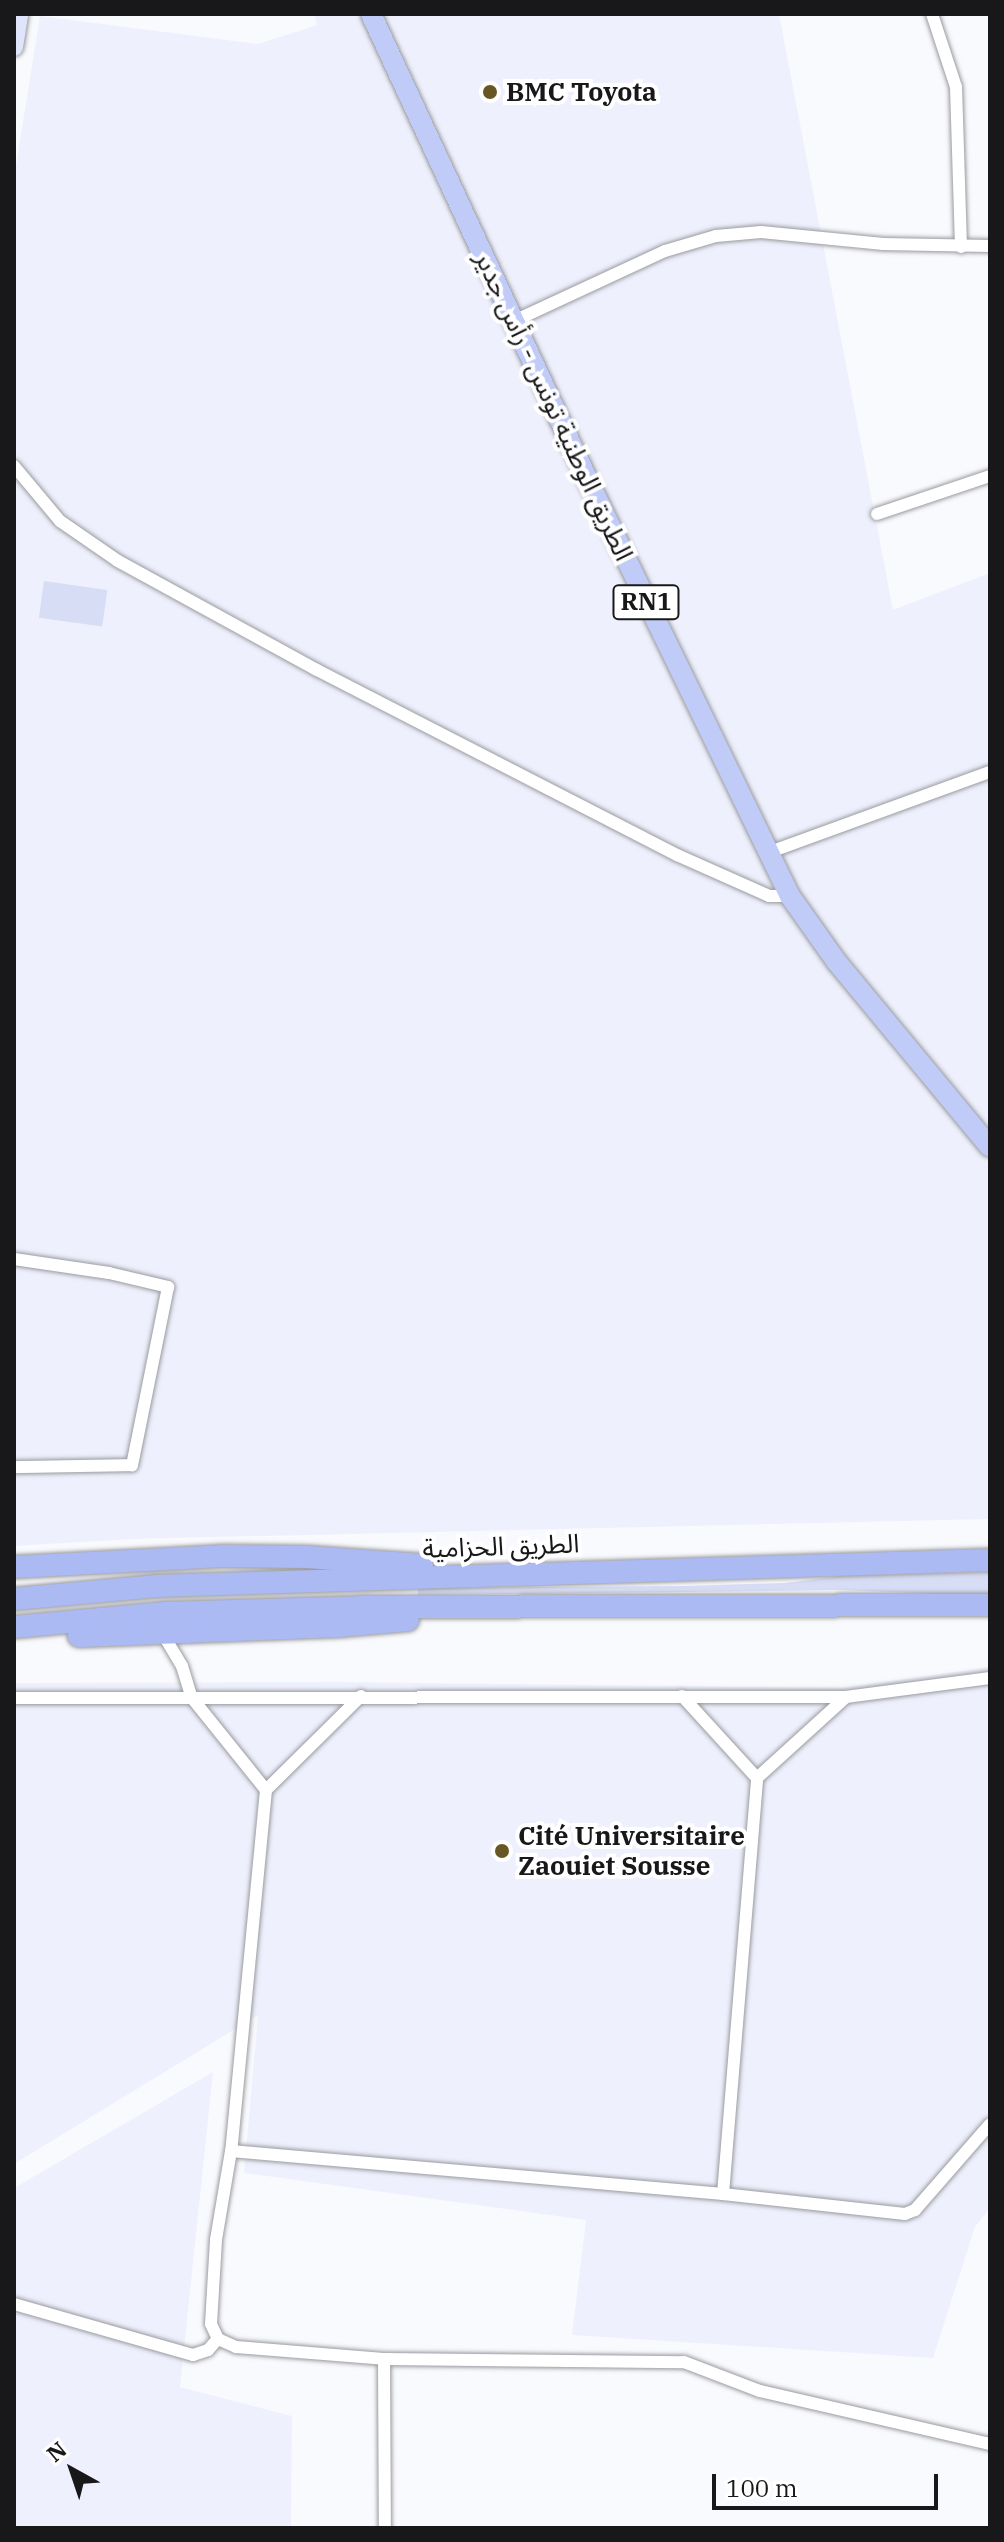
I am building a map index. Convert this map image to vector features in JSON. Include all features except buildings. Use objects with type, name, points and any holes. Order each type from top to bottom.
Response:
[{"type":"highway","points":[[14,1567],[222,1556],[307,1557],[515,1574]]},
{"type":"highway","name":"الطريق الحزامية","points":[[14,1599],[157,1586],[990,1560]]},
{"type":"highway","points":[[14,1627],[165,1613],[362,1607],[516,1609],[990,1605]]},
{"type":"highway","points":[[14,1640],[165,1630],[338,1626],[516,1609]]},
{"type":"main road","points":[[14,47],[19,14]]},
{"type":"main road","name":"الطريق الوطنية تونس - رأس جدير","points":[[371,14],[514,321],[790,896],[844,973],[990,1147]]},
{"type":"street","points":[[932,14],[956,87],[961,247]]},
{"type":"street","points":[[514,321],[665,251],[716,236],[761,232],[883,244],[990,246]]},
{"type":"street","points":[[14,466],[60,521],[118,561],[317,670],[677,855],[769,896],[790,896]]},
{"type":"street","points":[[877,514],[990,476]]},
{"type":"street","points":[[767,853],[990,772]]},
{"type":"street","points":[[14,1259],[109,1273],[168,1287],[132,1465],[14,1467]]},
{"type":"street","points":[[165,1630],[167,1641],[182,1666],[192,1698],[266,1790]]},
{"type":"street","points":[[14,1698],[846,1697],[990,1678]]},
{"type":"street","points":[[361,1696],[266,1790],[231,2151],[213,2282],[211,2324],[218,2339],[236,2347],[384,2359],[684,2362],[760,2391],[990,2444]]},
{"type":"street","points":[[682,1696],[757,1778]]},
{"type":"street","points":[[723,2194],[757,1778],[846,1697]]},
{"type":"street","points":[[231,2151],[723,2194],[905,2214],[915,2210],[990,2124]]},
{"type":"street","points":[[14,2304],[193,2355],[208,2350],[218,2339]]},
{"type":"street","points":[[384,2359],[385,2528]]},
{"type":"shaded area","points":[[314,14],[779,14],[893,610],[990,573],[990,1519],[132,1539],[14,1546],[14,178],[40,16],[258,44],[317,25]]},
{"type":"shaded area","points":[[44,581],[107,590],[102,627],[39,618]]},
{"type":"shaded area","points":[[990,1572],[990,1596],[841,1590],[418,1595],[418,1588],[686,1586],[784,1583],[840,1576]]},
{"type":"shaded area","name":"Cité Universitaire Zaouiet Sousse","points":[[990,1667],[990,2208],[975,2227],[933,2358],[572,2335],[586,2220],[244,2173],[258,2015],[14,2164],[14,1683],[342,1682],[841,1688]]},
{"type":"shaded area","points":[[213,2072],[180,2387],[292,2416],[291,2528],[14,2528],[14,2188]]},
{"type":"place","name":"BMC Toyota","points":[[490,92]]},
{"type":"place","name":"Cité Universitaire Zaouiet Sousse","points":[[502,1851]]}]
